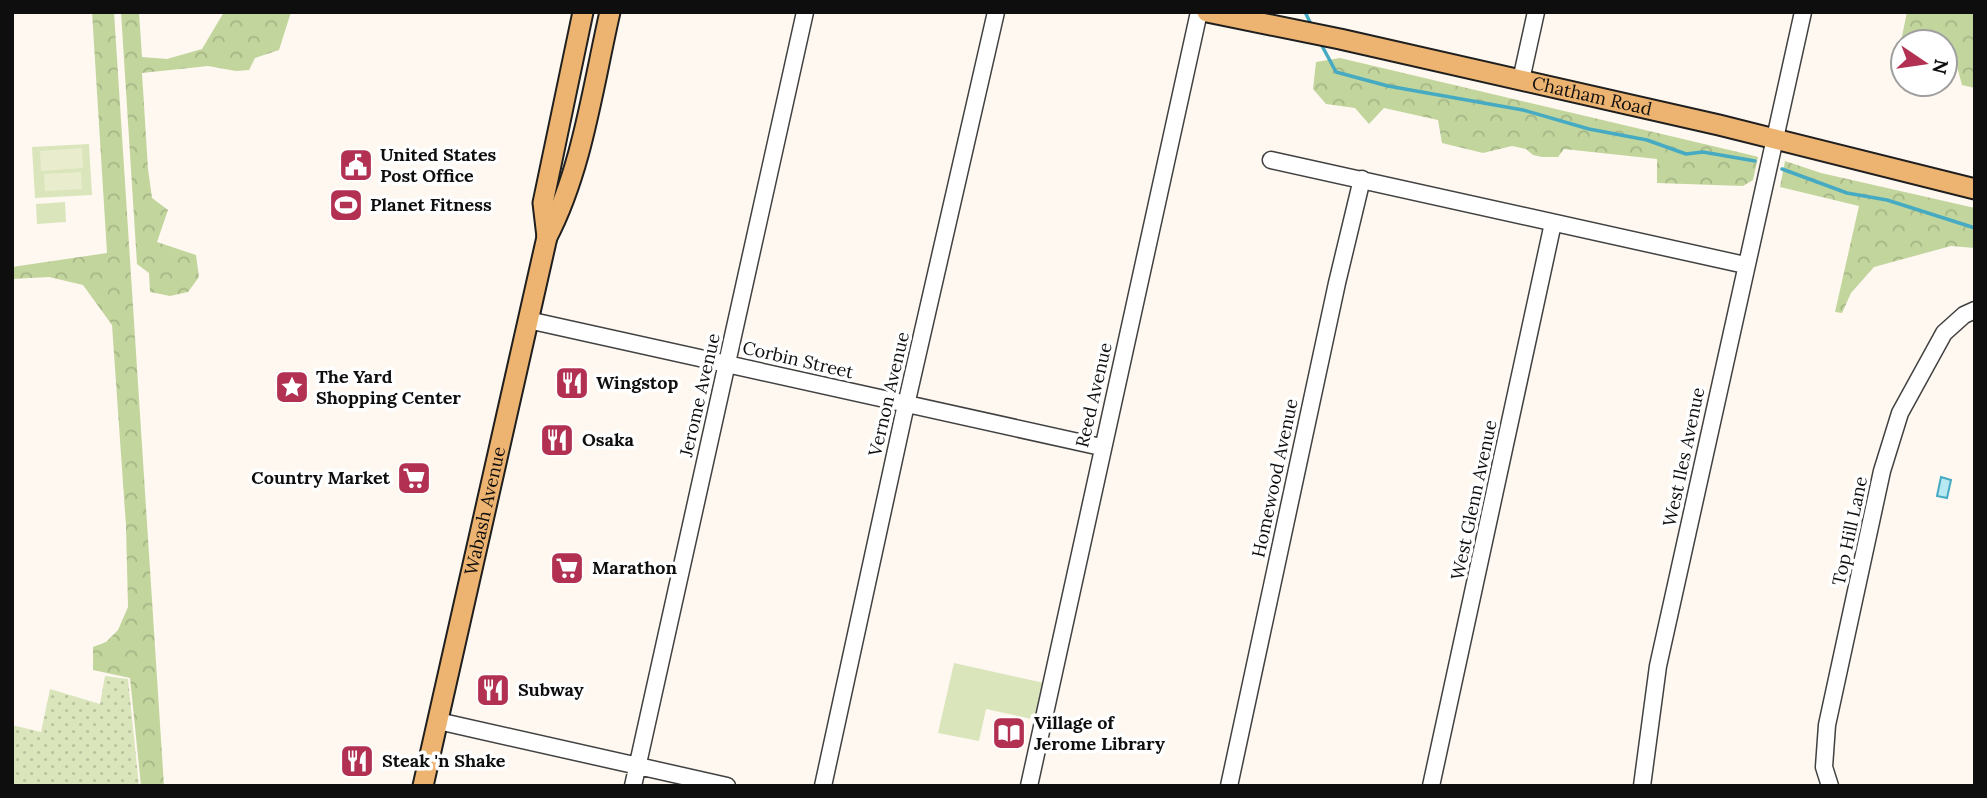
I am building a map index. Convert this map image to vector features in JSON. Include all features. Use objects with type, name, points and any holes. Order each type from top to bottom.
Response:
[{"type":"main road","name":"Wabash Avenue","points":[[547,237],[543,204],[583,12]]},
{"type":"main road","name":"Wabash Avenue","points":[[423,786],[547,237],[561,211],[582,135],[610,12]]},
{"type":"main road","name":"Chatham Road","points":[[1208,12],[1340,39],[1775,138],[1975,188]]},
{"type":"street","name":"Jerome Avenue","points":[[633,786],[805,12]]},
{"type":"street","name":"Vernon Avenue","points":[[823,786],[996,12]]},
{"type":"street","name":"Reed Avenue","points":[[1029,786],[1101,447],[1199,12]]},
{"type":"street","points":[[1521,80],[1536,12]]},
{"type":"street","name":"West Iles Avenue","points":[[1642,786],[1658,666],[1802,12]]},
{"type":"street","points":[[1271,160],[1745,265]]},
{"type":"street","name":"Homewood Avenue","points":[[1229,786],[1337,283],[1362,179]]},
{"type":"street","name":"West Glenn Avenue","points":[[1431,786],[1553,223]]},
{"type":"street","name":"Top Hill Lane","points":[[1830,786],[1824,767],[1828,724],[1889,445],[1911,391],[1944,333],[1964,315],[1975,310]]},
{"type":"street","name":"Corbin Street","points":[[528,320],[1101,447]]},
{"type":"street","points":[[438,721],[727,786]]},
{"type":"green space","points":[[92,12],[114,12],[164,786],[141,786],[130,678],[93,670],[93,647],[106,642],[118,630],[128,607],[126,526],[112,325],[83,285],[49,277],[12,279],[12,267],[107,253]]},
{"type":"green space","points":[[121,12],[139,12],[142,57],[167,59],[202,49],[224,12],[291,12],[279,50],[255,58],[249,70],[236,71],[208,66],[142,73],[152,198],[168,210],[157,242],[196,255],[199,277],[188,292],[170,296],[150,292],[149,273],[137,264]]},
{"type":"green space","points":[[1907,12],[1975,12],[1975,88],[1962,85],[1959,74],[1959,28],[1904,28]]},
{"type":"green space","points":[[1340,58],[1755,156],[1758,157],[1753,180],[1743,186],[1657,183],[1657,159],[1564,149],[1558,157],[1542,157],[1512,146],[1483,153],[1442,143],[1438,120],[1384,108],[1369,124],[1355,108],[1326,104],[1313,89],[1316,62]]},
{"type":"green space","points":[[89,144],[92,195],[35,198],[32,147]]},
{"type":"green space","points":[[82,148],[83,168],[41,171],[40,151]]},
{"type":"green space","points":[[1785,161],[1821,173],[1975,208],[1975,248],[1951,246],[1874,267],[1851,293],[1842,313],[1835,312],[1859,206],[1780,187]]},
{"type":"green space","points":[[81,172],[82,189],[45,191],[44,174]]},
{"type":"green space","points":[[65,202],[66,222],[37,224],[36,204]]},
{"type":"green space","points":[[954,663],[1044,683],[1036,720],[986,709],[979,741],[938,733]]},
{"type":"green space","points":[[105,676],[128,679],[139,786],[12,786],[12,725],[41,732],[50,689],[100,704]]},
{"type":"water","points":[[1941,477],[1951,480],[1947,498],[1937,496]]},
{"type":"waterway","points":[[1305,12],[1312,26]]},
{"type":"waterway","points":[[1320,42],[1336,72],[1388,86],[1523,110],[1589,129],[1647,140],[1686,154],[1703,152],[1755,161]]},
{"type":"waterway","points":[[1782,169],[1847,193],[1887,200],[1975,228]]},
{"type":"place","name":"United States Post Office","points":[[356,165]]},
{"type":"place","name":"Planet Fitness","points":[[346,205]]},
{"type":"place","name":"Wingstop","points":[[572,383]]},
{"type":"place","name":"The Yard Shopping Center","points":[[292,387]]},
{"type":"place","name":"Osaka","points":[[557,440]]},
{"type":"place","name":"Country Market","points":[[414,478]]},
{"type":"place","name":"Marathon","points":[[567,568]]},
{"type":"place","name":"Subway","points":[[493,690]]},
{"type":"place","name":"Village of Jerome Library","points":[[1009,733]]},
{"type":"place","name":"Steak 'n Shake","points":[[357,761]]}]
